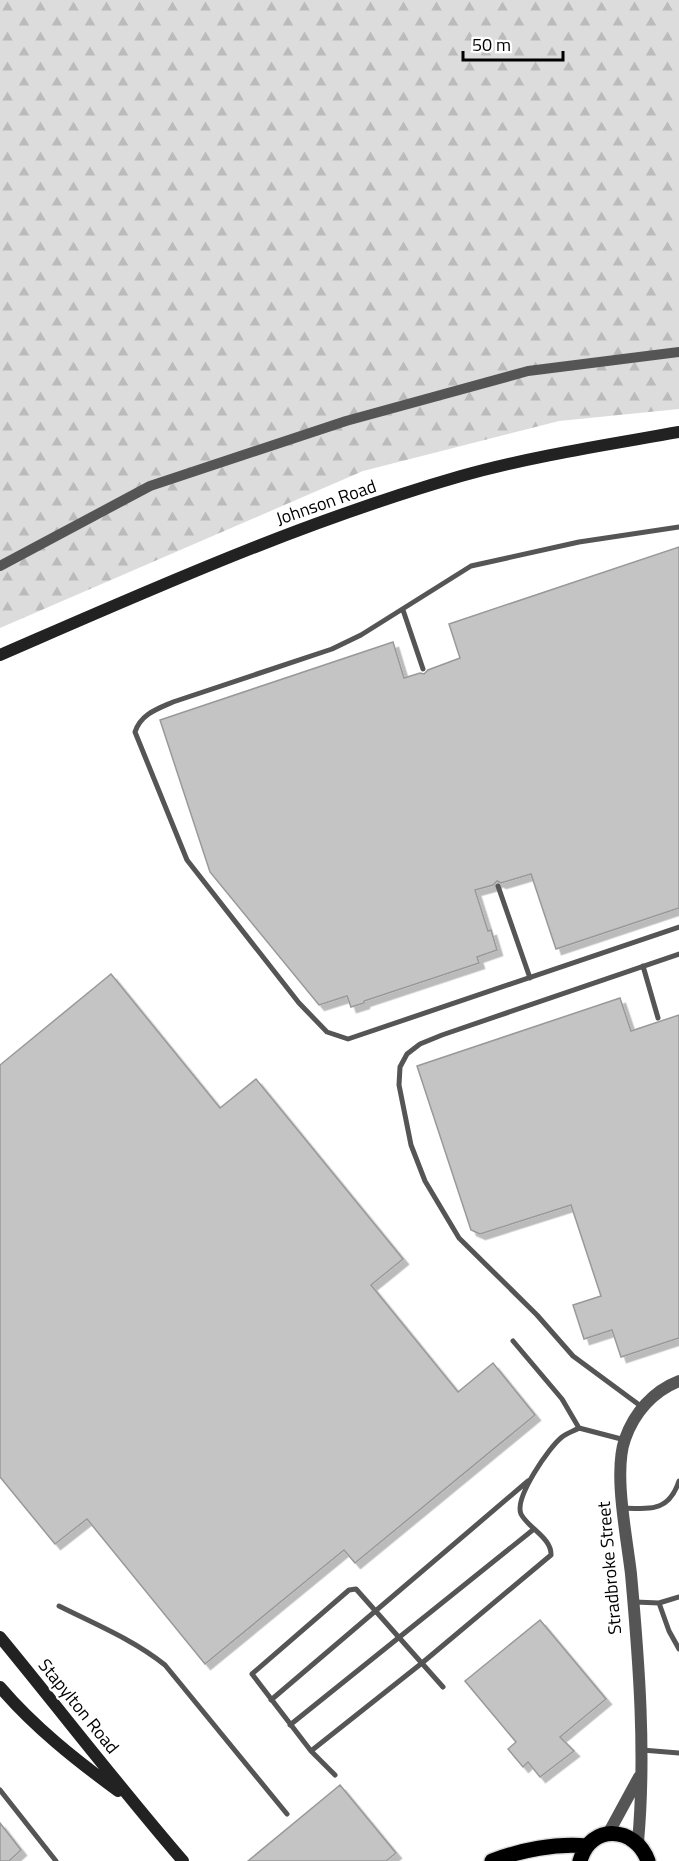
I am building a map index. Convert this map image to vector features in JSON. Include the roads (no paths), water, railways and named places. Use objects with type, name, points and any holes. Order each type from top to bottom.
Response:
[{"type":"main road","name":"Johnson Road","points":[[0,655],[207,565],[367,505],[462,476],[532,458],[679,432]]},
{"type":"main road","name":"Stapylton Road","points":[[0,1637],[97,1755],[129,1798],[183,1861]]},
{"type":"main road","name":"Stapylton Road","points":[[0,1688],[18,1708],[79,1762],[129,1798]]},
{"type":"main road","points":[[580,1861],[587,1846],[593,1840],[608,1834],[619,1833],[638,1842],[645,1851],[648,1861]]},
{"type":"main road","points":[[492,1861],[523,1851],[574,1845],[587,1846]]},
{"type":"street","points":[[0,566],[150,486],[346,422],[528,371],[679,352]]},
{"type":"street","name":"Stradbroke Street","points":[[638,1842],[642,1804],[640,1775],[642,1749],[633,1602],[620,1474],[624,1440],[643,1407],[666,1386],[679,1381]]},
{"type":"street","name":"Stradbroke Street","points":[[608,1834],[640,1775]]},
{"type":"lane","points":[[679,527],[579,542],[471,566],[362,635],[332,649],[173,702],[150,713],[138,722],[135,732],[187,860],[299,1003],[327,1032],[348,1039],[679,927]]},
{"type":"lane","points":[[403,610],[423,669]]},
{"type":"lane","points":[[498,886],[530,978]]},
{"type":"lane","points":[[643,1407],[573,1356],[537,1315],[459,1238],[425,1181],[411,1145],[399,1085],[400,1067],[407,1054],[420,1044],[442,1035],[679,954]]},
{"type":"lane","points":[[643,966],[658,1018]]},
{"type":"lane","points":[[513,1341],[562,1399],[579,1428]]},
{"type":"lane","points":[[311,1751],[422,1663],[551,1554],[550,1547],[521,1514],[519,1505],[549,1450],[562,1436],[579,1428],[624,1440]]},
{"type":"lane","points":[[271,1700],[532,1478]]},
{"type":"lane","points":[[624,1508],[649,1509],[664,1505],[675,1494],[679,1481]]},
{"type":"lane","points":[[290,1725],[534,1529]]},
{"type":"lane","points":[[335,1775],[290,1725],[254,1679],[253,1671],[352,1588],[356,1589],[377,1611],[443,1687]]},
{"type":"lane","points":[[633,1602],[659,1603],[679,1597]]},
{"type":"lane","points":[[659,1603],[669,1631],[679,1649]]},
{"type":"lane","points":[[59,1606],[129,1641],[165,1665],[287,1814]]},
{"type":"lane","points":[[642,1749],[679,1754]]},
{"type":"lane","points":[[0,1790],[56,1861]]}]
